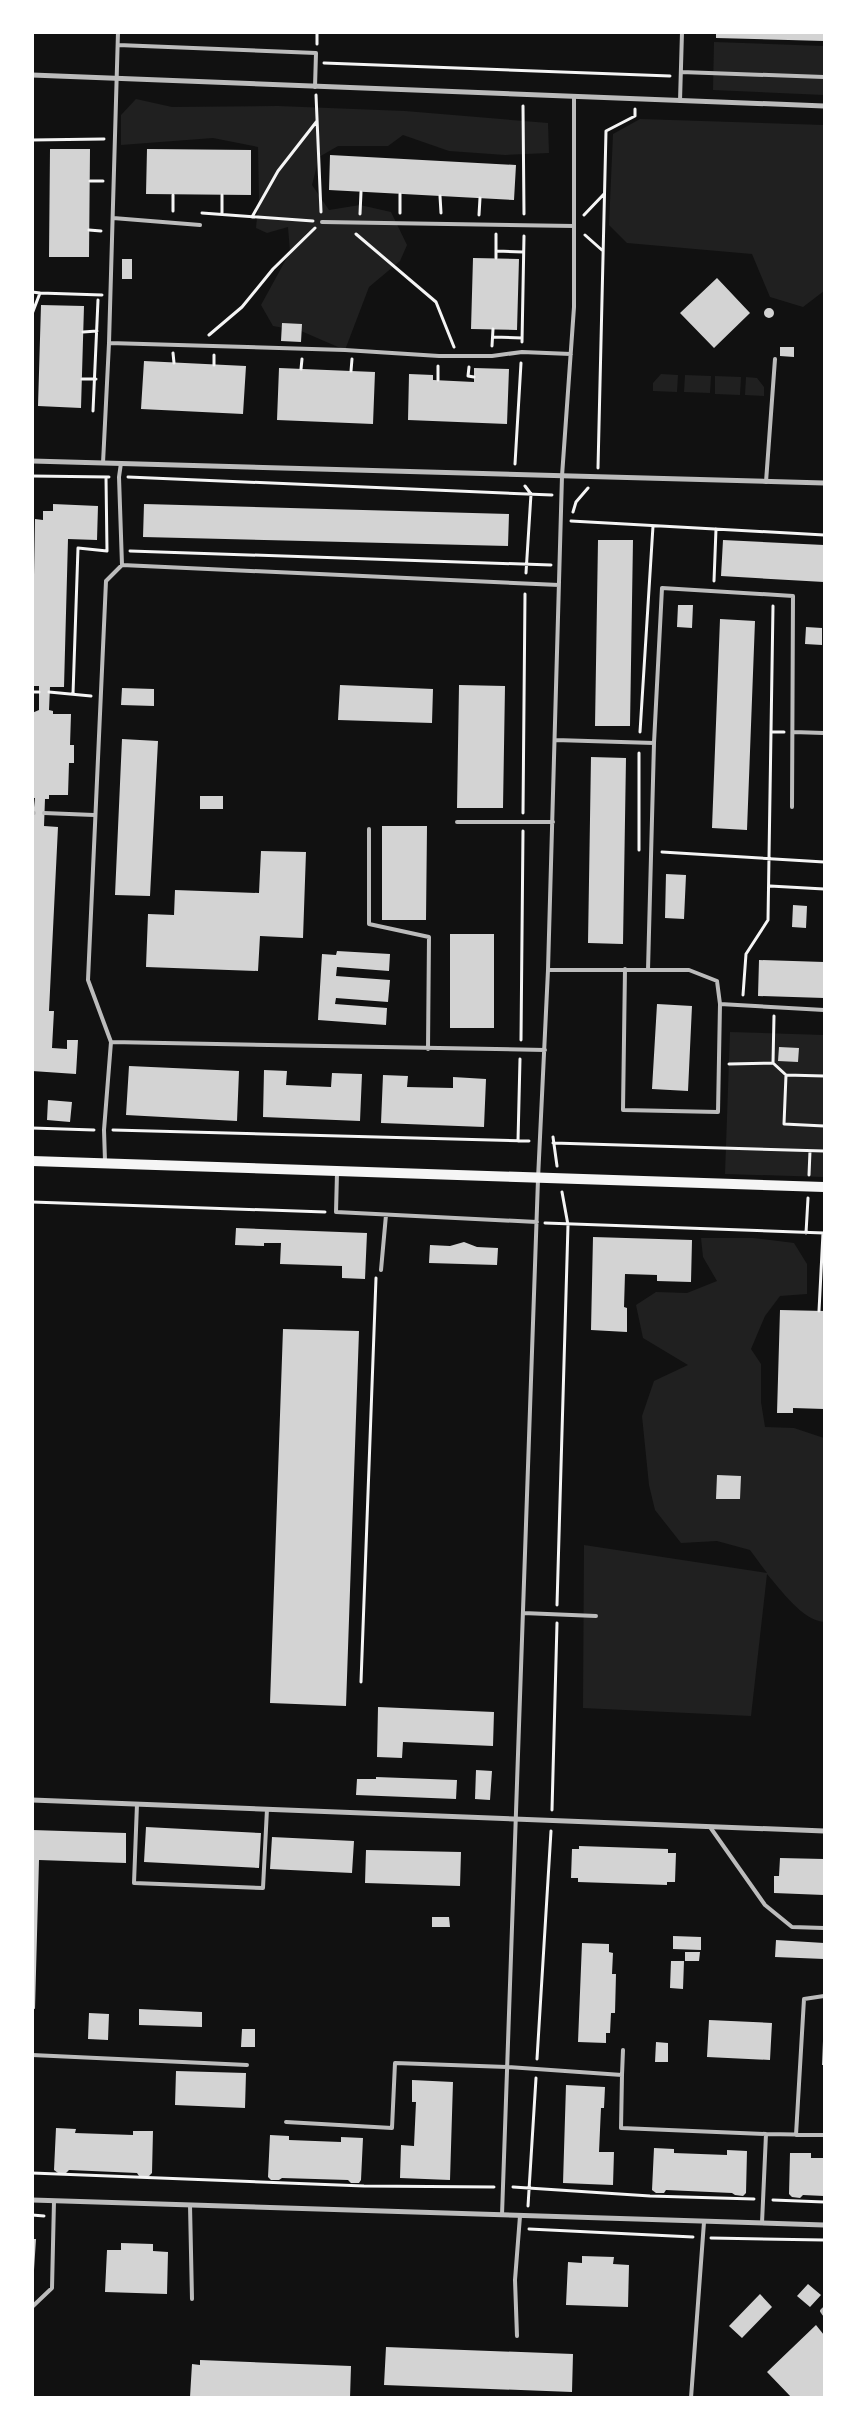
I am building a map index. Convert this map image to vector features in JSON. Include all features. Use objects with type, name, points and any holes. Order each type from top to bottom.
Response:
[{"type":"main road","points":[[32,1160],[824,1188]]},
{"type":"street","points":[[32,75],[117,80],[824,106]]},
{"type":"street","points":[[32,461],[824,483]]},
{"type":"street","points":[[32,1800],[824,1831]]},
{"type":"street","points":[[32,2200],[824,2225]]},
{"type":"lane","points":[[103,463],[114,218],[118,32]]},
{"type":"lane","points":[[680,101],[682,32]]},
{"type":"lane","points":[[118,45],[316,52],[315,87]]},
{"type":"lane","points":[[681,74],[824,77]]},
{"type":"lane","points":[[502,2215],[538,1179],[548,970],[562,476],[574,307],[574,97]]},
{"type":"lane","points":[[114,218],[200,225]]},
{"type":"lane","points":[[322,222],[574,226]]},
{"type":"lane","points":[[109,343],[458,356],[492,356],[522,352],[571,354]]},
{"type":"lane","points":[[766,482],[775,359]]},
{"type":"lane","points":[[105,1162],[104,1130],[111,1042],[88,980],[106,581],[122,565],[119,477],[121,463]]},
{"type":"lane","points":[[122,565],[559,585]]},
{"type":"lane","points":[[648,970],[654,742],[662,588],[793,596],[792,807]]},
{"type":"lane","points":[[793,732],[824,733]]},
{"type":"lane","points":[[555,740],[654,742]]},
{"type":"lane","points":[[44,813],[94,815]]},
{"type":"lane","points":[[457,822],[553,822]]},
{"type":"lane","points":[[369,829],[369,924],[429,937],[428,1049]]},
{"type":"lane","points":[[548,970],[625,970],[688,970],[717,980],[720,1004],[718,1112],[623,1110],[625,970]]},
{"type":"lane","points":[[720,1004],[824,1010]]},
{"type":"lane","points":[[111,1042],[545,1050]]},
{"type":"lane","points":[[337,1171],[336,1212],[537,1222]]},
{"type":"lane","points":[[381,1270],[386,1215]]},
{"type":"lane","points":[[523,1612],[596,1616]]},
{"type":"lane","points":[[137,1804],[134,1882],[263,1888],[267,1809]]},
{"type":"lane","points":[[710,1827],[765,1905],[792,1927],[824,1928]]},
{"type":"lane","points":[[796,2134],[804,1999],[824,1996]]},
{"type":"lane","points":[[623,2050],[621,2128],[824,2135]]},
{"type":"lane","points":[[32,2055],[247,2065]]},
{"type":"lane","points":[[286,2122],[392,2128],[395,2063],[507,2067],[622,2075]]},
{"type":"lane","points":[[762,2222],[766,2134]]},
{"type":"lane","points":[[32,2307],[52,2288],[54,2201]]},
{"type":"lane","points":[[190,2205],[192,2299]]},
{"type":"lane","points":[[517,2336],[514,2280],[520,2216]]},
{"type":"lane","points":[[691,2398],[704,2222]]},
{"type":"lane","points":[[824,2309],[822,2311],[824,2314]]},
{"type":"path","points":[[316,63],[681,74]]},
{"type":"path","points":[[197,345],[242,307],[273,270],[322,222],[315,87]]},
{"type":"path","points":[[514,475],[522,352],[524,226],[523,95]]},
{"type":"path","points":[[570,521],[576,502],[598,477],[606,131],[635,116],[636,99]]},
{"type":"path","points":[[252,217],[278,171],[317,120]]},
{"type":"path","points":[[32,140],[104,139],[104,148]]},
{"type":"path","points":[[102,189],[103,173]]},
{"type":"path","points":[[90,181],[103,181]]},
{"type":"path","points":[[360,223],[361,192]]},
{"type":"path","points":[[400,194],[400,224]]},
{"type":"path","points":[[603,251],[574,226],[604,194]]},
{"type":"path","points":[[173,195],[173,211]]},
{"type":"path","points":[[222,195],[222,215]]},
{"type":"path","points":[[440,196],[441,224]]},
{"type":"path","points":[[478,225],[480,198]]},
{"type":"path","points":[[163,210],[183,212]]},
{"type":"path","points":[[192,213],[322,222]]},
{"type":"path","points":[[342,222],[436,302],[458,356]]},
{"type":"path","points":[[100,240],[101,223]]},
{"type":"path","points":[[496,226],[496,258]]},
{"type":"path","points":[[89,230],[100,231]]},
{"type":"path","points":[[496,251],[523,252]]},
{"type":"path","points":[[93,412],[98,286]]},
{"type":"path","points":[[32,292],[98,295]]},
{"type":"path","points":[[32,314],[40,293]]},
{"type":"path","points":[[492,356],[493,330]]},
{"type":"path","points":[[83,332],[96,331]]},
{"type":"path","points":[[493,336],[522,338]]},
{"type":"path","points":[[82,379],[94,379]]},
{"type":"path","points":[[32,476],[119,477],[562,495]]},
{"type":"path","points":[[106,477],[107,551]]},
{"type":"path","points":[[518,1141],[526,583],[531,494]]},
{"type":"path","points":[[561,521],[824,535]]},
{"type":"path","points":[[714,591],[716,529]]},
{"type":"path","points":[[73,694],[78,548],[107,551],[527,563]]},
{"type":"path","points":[[742,1005],[746,954],[768,920],[771,858],[773,595]]},
{"type":"path","points":[[32,692],[39,692]]},
{"type":"path","points":[[50,692],[100,696]]},
{"type":"path","points":[[651,851],[824,862]]},
{"type":"path","points":[[770,886],[824,889]]},
{"type":"path","points":[[773,1063],[774,1007]]},
{"type":"path","points":[[719,1064],[773,1063],[786,1075],[824,1076]]},
{"type":"path","points":[[786,1075],[784,1124],[824,1126]]},
{"type":"path","points":[[32,1128],[518,1141],[824,1152]]},
{"type":"path","points":[[553,1133],[552,1143],[568,1225],[552,1821],[528,2188],[528,2229],[702,2238],[824,2240]]},
{"type":"path","points":[[32,1202],[336,1212]]},
{"type":"path","points":[[537,1222],[568,1225],[824,1233],[819,1311]]},
{"type":"path","points":[[361,1682],[376,1275],[381,1270]]},
{"type":"path","points":[[32,2173],[364,2186],[503,2187],[650,2196],[824,2202]]},
{"type":"shaded area","points":[[714,42],[824,46],[824,95],[713,90]]},
{"type":"shaded area","points":[[136,99],[172,107],[278,106],[405,111],[548,123],[549,153],[505,155],[449,151],[403,135],[388,146],[338,146],[319,157],[312,185],[329,210],[360,205],[391,212],[407,245],[400,261],[369,287],[345,350],[301,331],[273,326],[261,305],[290,252],[288,227],[267,233],[256,228],[259,197],[258,147],[213,138],[121,145],[121,115]]},
{"type":"shaded area","points":[[640,119],[824,125],[824,291],[803,307],[770,297],[752,254],[627,243],[609,225],[613,134]]},
{"type":"shaded area","points":[[661,374],[678,375],[677,392],[653,391],[653,383]]},
{"type":"shaded area","points":[[685,375],[711,376],[710,393],[684,392]]},
{"type":"shaded area","points":[[715,376],[741,377],[740,395],[715,394]]},
{"type":"shaded area","points":[[746,377],[757,378],[764,387],[764,396],[745,395]]},
{"type":"shaded area","points":[[730,1032],[824,1035],[824,1177],[725,1174]]},
{"type":"shaded area","points":[[701,1238],[753,1238],[794,1243],[807,1264],[807,1294],[780,1296],[765,1316],[751,1349],[761,1364],[761,1402],[765,1427],[794,1428],[824,1438],[824,1622],[808,1616],[800,1610],[785,1596],[767,1574],[751,1716],[583,1708],[584,1545],[767,1573],[750,1550],[717,1541],[681,1543],[655,1510],[649,1485],[642,1416],[654,1381],[688,1365],[643,1338],[636,1305],[656,1292],[687,1293],[717,1281],[703,1257]]},
{"type":"building","points":[[716,32],[824,32],[824,41],[716,38]]},
{"type":"building","points":[[50,149],[90,149],[89,257],[49,257]]},
{"type":"building","points":[[147,149],[251,150],[251,195],[146,194]]},
{"type":"building","points":[[330,155],[516,165],[514,200],[329,190]]},
{"type":"building","points":[[473,258],[519,259],[517,330],[471,329]]},
{"type":"building","points":[[122,259],[132,259],[132,279],[122,279]]},
{"type":"building","points":[[717,278],[750,313],[714,348],[680,313]]},
{"type":"building","points":[[41,305],[84,306],[81,408],[38,406]]},
{"type":"building","points":[[769,308],[774,313],[769,318],[764,313]]},
{"type":"building","points":[[282,323],[302,324],[301,342],[281,341]]},
{"type":"building","points":[[780,347],[794,347],[794,357],[780,356]]},
{"type":"building","points":[[144,361],[246,366],[243,414],[141,409]]},
{"type":"building","points":[[279,368],[375,372],[373,424],[277,420]]},
{"type":"building","points":[[474,368],[509,369],[507,424],[408,420],[409,374],[433,375],[433,380],[474,382]]},
{"type":"building","points":[[53,504],[98,506],[97,540],[68,539],[64,687],[50,687],[49,710],[53,711],[53,714],[71,714],[70,745],[74,745],[74,763],[69,763],[68,795],[49,795],[49,799],[45,799],[44,826],[58,827],[49,1011],[54,1011],[52,1048],[67,1049],[67,1040],[78,1040],[76,1074],[32,1071],[32,826],[35,798],[33,798],[32,794],[32,713],[39,710],[39,686],[32,686],[35,519],[43,520],[43,511],[53,511]]},
{"type":"building","points":[[144,504],[509,514],[508,546],[143,537]]},
{"type":"building","points":[[598,540],[633,540],[630,726],[595,726]]},
{"type":"building","points":[[723,540],[824,545],[824,582],[721,576]]},
{"type":"building","points":[[678,605],[693,605],[692,628],[677,627]]},
{"type":"building","points":[[720,619],[755,621],[747,830],[712,828]]},
{"type":"building","points":[[806,627],[822,628],[822,645],[805,644]]},
{"type":"building","points":[[340,685],[433,689],[432,723],[338,720]]},
{"type":"building","points":[[459,685],[505,686],[503,808],[457,808]]},
{"type":"building","points":[[122,688],[154,689],[154,706],[121,705]]},
{"type":"building","points":[[122,739],[158,741],[150,896],[115,895]]},
{"type":"building","points":[[591,757],[626,758],[623,944],[588,943]]},
{"type":"building","points":[[200,796],[223,796],[223,809],[200,809]]},
{"type":"building","points":[[382,826],[427,826],[426,920],[382,920]]},
{"type":"building","points":[[261,851],[306,852],[303,938],[260,936],[258,971],[146,967],[148,914],[174,915],[175,890],[259,893]]},
{"type":"building","points":[[666,874],[686,875],[684,919],[665,918]]},
{"type":"building","points":[[793,905],[807,906],[806,928],[792,927]]},
{"type":"building","points":[[450,934],[494,934],[494,1028],[450,1028]]},
{"type":"building","points":[[337,951],[390,954],[389,971],[337,967],[336,976],[390,980],[388,1002],[336,998],[335,1004],[387,1008],[386,1025],[318,1020],[322,954],[336,955]]},
{"type":"building","points":[[759,960],[824,962],[824,998],[758,996]]},
{"type":"building","points":[[657,1004],[692,1006],[688,1091],[652,1089]]},
{"type":"building","points":[[779,1047],[799,1048],[798,1062],[778,1061]]},
{"type":"building","points":[[129,1066],[239,1071],[237,1121],[126,1115]]},
{"type":"building","points":[[264,1070],[287,1071],[286,1085],[331,1087],[332,1073],[362,1074],[360,1121],[263,1117]]},
{"type":"building","points":[[383,1075],[408,1076],[407,1087],[453,1088],[453,1077],[486,1079],[484,1127],[381,1123]]},
{"type":"building","points":[[48,1100],[72,1102],[70,1122],[47,1120]]},
{"type":"building","points":[[236,1228],[367,1233],[365,1279],[342,1278],[342,1266],[280,1264],[281,1243],[264,1243],[264,1246],[235,1245]]},
{"type":"building","points":[[593,1237],[692,1240],[691,1282],[657,1281],[657,1275],[625,1274],[624,1307],[627,1308],[627,1332],[591,1330]]},
{"type":"building","points":[[464,1242],[477,1247],[498,1248],[497,1265],[429,1263],[430,1245],[450,1246]]},
{"type":"building","points":[[780,1310],[824,1311],[824,1409],[793,1408],[793,1413],[777,1413]]},
{"type":"building","points":[[283,1329],[359,1331],[346,1706],[270,1703]]},
{"type":"building","points":[[717,1475],[741,1476],[740,1499],[716,1499]]},
{"type":"building","points":[[378,1707],[494,1712],[493,1746],[403,1742],[402,1758],[377,1757]]},
{"type":"building","points":[[476,1770],[492,1771],[490,1800],[475,1799]]},
{"type":"building","points":[[376,1777],[457,1780],[456,1799],[356,1795],[357,1779],[376,1779]]},
{"type":"building","points":[[146,1827],[261,1833],[259,1868],[144,1862]]},
{"type":"building","points":[[32,1830],[126,1833],[126,1863],[39,1860],[35,2009],[32,2008]]},
{"type":"building","points":[[272,1837],[354,1841],[352,1873],[270,1869]]},
{"type":"building","points":[[579,1846],[668,1849],[668,1853],[676,1853],[675,1882],[667,1882],[667,1885],[578,1882],[578,1878],[571,1878],[572,1849],[579,1849]]},
{"type":"building","points":[[366,1850],[461,1852],[460,1886],[365,1883]]},
{"type":"building","points":[[780,1858],[824,1859],[824,1895],[774,1893],[774,1876],[779,1876]]},
{"type":"building","points":[[432,1917],[449,1917],[450,1927],[432,1927]]},
{"type":"building","points":[[673,1936],[701,1937],[701,1950],[673,1949]]},
{"type":"building","points":[[776,1940],[824,1943],[824,1959],[775,1957]]},
{"type":"building","points":[[582,1943],[609,1944],[609,1952],[613,1953],[612,1974],[616,1974],[615,2013],[611,2013],[610,2033],[606,2033],[606,2043],[578,2042]]},
{"type":"building","points":[[685,1952],[700,1952],[699,1961],[685,1961]]},
{"type":"building","points":[[671,1961],[684,1961],[683,1989],[670,1988]]},
{"type":"building","points":[[139,2009],[202,2012],[202,2027],[139,2025]]},
{"type":"building","points":[[89,2013],[109,2014],[108,2040],[88,2039]]},
{"type":"building","points":[[709,2020],[772,2023],[770,2060],[707,2057]]},
{"type":"building","points":[[242,2029],[255,2029],[255,2047],[241,2047]]},
{"type":"building","points":[[823,2041],[824,2065],[822,2065]]},
{"type":"building","points":[[656,2042],[668,2043],[668,2062],[655,2062]]},
{"type":"building","points":[[176,2071],[246,2073],[245,2108],[175,2105]]},
{"type":"building","points":[[412,2080],[453,2082],[450,2180],[400,2178],[401,2145],[414,2146],[416,2102],[412,2102]]},
{"type":"building","points":[[566,2085],[605,2087],[604,2108],[601,2108],[599,2152],[614,2152],[613,2185],[563,2183]]},
{"type":"building","points":[[56,2128],[76,2129],[75,2133],[133,2135],[133,2131],[153,2131],[152,2173],[149,2176],[139,2176],[137,2173],[69,2170],[66,2173],[58,2173],[54,2170]]},
{"type":"building","points":[[270,2135],[289,2136],[289,2140],[341,2142],[341,2137],[363,2138],[361,2180],[359,2183],[351,2183],[348,2180],[282,2178],[271,2180],[268,2177]]},
{"type":"building","points":[[654,2148],[674,2149],[674,2153],[727,2155],[727,2150],[747,2151],[746,2193],[743,2196],[732,2193],[666,2190],[664,2193],[656,2193],[652,2190]]},
{"type":"building","points":[[790,2153],[811,2153],[811,2158],[824,2158],[824,2196],[803,2195],[800,2198],[792,2197],[789,2194]]},
{"type":"building","points":[[32,2239],[36,2239],[34,2270],[32,2270]]},
{"type":"building","points":[[121,2243],[153,2244],[153,2251],[168,2252],[167,2294],[105,2292],[107,2250],[121,2250]]},
{"type":"building","points":[[582,2256],[614,2257],[613,2264],[629,2265],[628,2307],[566,2305],[568,2262],[582,2263]]},
{"type":"building","points":[[808,2284],[821,2295],[810,2307],[797,2296]]},
{"type":"building","points":[[760,2294],[772,2307],[742,2338],[729,2326]]},
{"type":"building","points":[[816,2325],[824,2335],[824,2398],[792,2398],[767,2372]]},
{"type":"building","points":[[386,2347],[573,2354],[572,2392],[384,2385]]},
{"type":"building","points":[[200,2360],[351,2366],[350,2398],[190,2397],[192,2364],[200,2365]]}]
